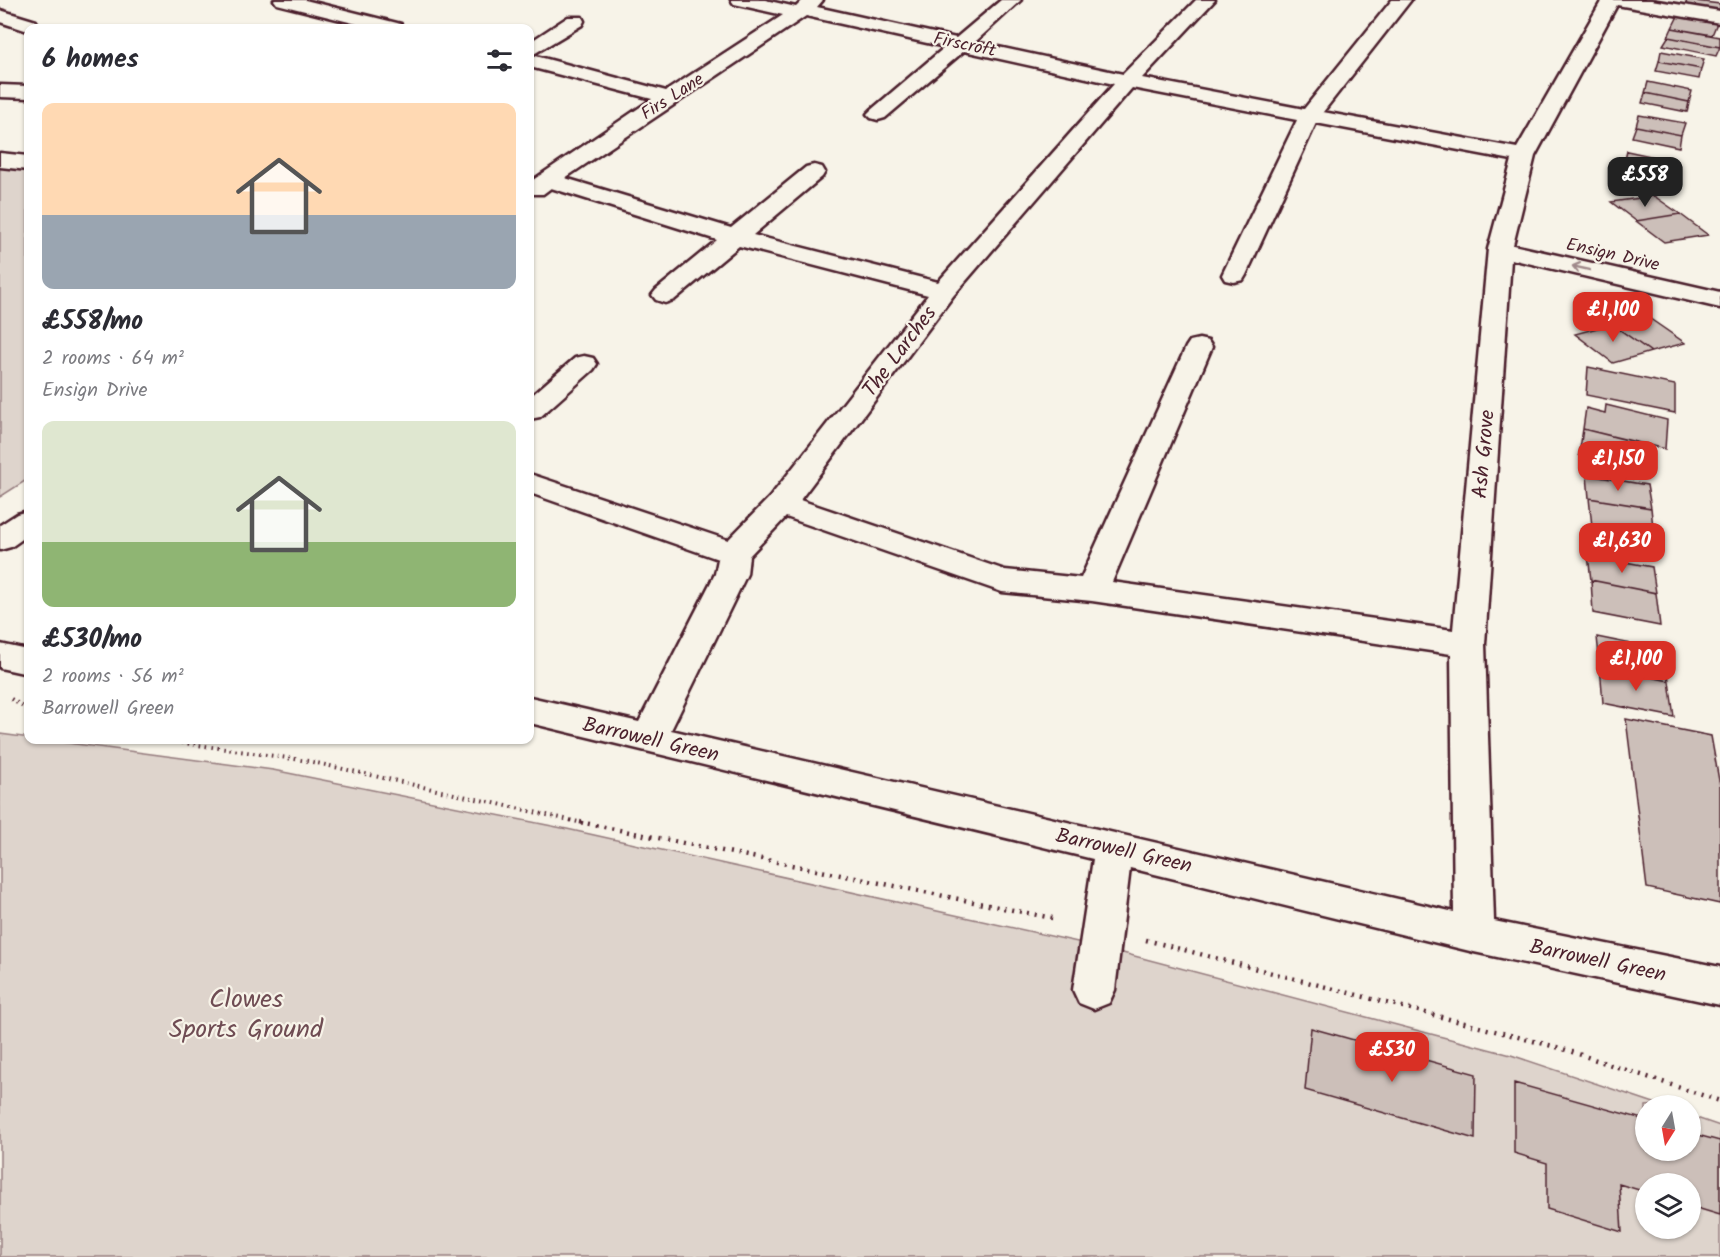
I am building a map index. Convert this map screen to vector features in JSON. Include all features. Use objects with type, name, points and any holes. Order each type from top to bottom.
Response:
[{"type":"street","points":[[283,0],[378,24]]},
{"type":"street","name":"Firscroft","points":[[740,0],[806,8],[1126,81],[1524,156]]},
{"type":"street","points":[[878,114],[1012,0]]},
{"type":"street","name":"The Larches","points":[[734,553],[781,504],[944,291],[1126,81],[1206,0]]},
{"type":"street","points":[[1234,275],[1308,116],[1402,0]]},
{"type":"street","name":"Ash Grove","points":[[1474,934],[1468,644],[1502,239],[1524,156],[1611,0]]},
{"type":"street","points":[[1618,0],[1720,17]]},
{"type":"street","name":"Firs Lane","points":[[538,187],[806,8]]},
{"type":"street","points":[[0,16],[26,24]]},
{"type":"street","points":[[534,47],[575,21]]},
{"type":"street","points":[[534,63],[670,98]]},
{"type":"street","points":[[0,91],[24,92]]},
{"type":"street","points":[[0,160],[24,163]]},
{"type":"street","points":[[665,295],[814,172]]},
{"type":"street","points":[[538,187],[944,291]]},
{"type":"street","name":"Ensign Drive","points":[[1502,239],[1720,278]]},
{"type":"street","name":"Ensign Drive","points":[[1502,239],[1720,300]]},
{"type":"street","points":[[1092,590],[1199,347]]},
{"type":"street","points":[[534,408],[584,364]]},
{"type":"street","points":[[534,484],[734,553],[731,574],[649,738]]},
{"type":"street","points":[[781,504],[1002,580],[1092,590],[1468,644]]},
{"type":"street","points":[[0,540],[24,524]]},
{"type":"street","points":[[0,656],[24,661]]},
{"type":"street","name":"Barrowell Green","points":[[534,711],[1474,934],[1720,986]]},
{"type":"street","points":[[1094,990],[1114,847]]},
{"type":"path","points":[[9,698],[24,707]]},
{"type":"path","points":[[191,744],[308,761],[583,823],[1060,920]]},
{"type":"path","points":[[1140,938],[1560,1048],[1720,1101]]},
{"type":"green space","points":[[0,166],[24,169],[24,482],[0,497]]},
{"type":"green space","name":"Clowes Sports Ground","points":[[0,734],[24,737],[24,744],[76,744],[273,770],[567,829],[1100,947],[1511,1055],[1635,1097],[1635,1161],[1701,1161],[1701,1119],[1720,1126],[1720,1257],[0,1257]]},
{"type":"building","points":[[1687,0],[1720,4],[1720,13],[1685,6]]},
{"type":"building","points":[[1678,16],[1717,23],[1712,35],[1672,28]]},
{"type":"building","points":[[1672,28],[1720,37],[1720,47],[1668,37]]},
{"type":"building","points":[[1668,37],[1720,47],[1716,56],[1663,45]]},
{"type":"building","points":[[1661,51],[1704,59],[1701,69],[1659,61]]},
{"type":"building","points":[[1659,61],[1701,69],[1699,79],[1656,71]]},
{"type":"building","points":[[1648,82],[1692,91],[1689,102],[1645,93]]},
{"type":"building","points":[[1645,93],[1689,102],[1687,112],[1642,103]]},
{"type":"building","points":[[1639,115],[1685,123],[1681,135],[1636,126]]},
{"type":"building","points":[[1636,126],[1681,135],[1679,147],[1632,137]]},
{"type":"building","points":[[1627,151],[1674,161],[1671,174],[1624,164]]},
{"type":"building","points":[[1624,164],[1671,174],[1668,186],[1620,176]]},
{"type":"building","points":[[1654,196],[1680,214],[1636,221],[1611,202]]},
{"type":"building","points":[[1680,214],[1708,235],[1664,242],[1636,221]]},
{"type":"building","points":[[1646,316],[1685,343],[1651,352],[1612,324]]},
{"type":"building","points":[[1612,324],[1651,352],[1613,363],[1575,334]]},
{"type":"building","points":[[1588,367],[1675,385],[1675,413],[1586,395]]},
{"type":"building","points":[[1606,405],[1667,420],[1665,449],[1583,429],[1586,408],[1605,413]]},
{"type":"building","points":[[1583,429],[1643,444],[1641,469],[1579,455]]},
{"type":"building","points":[[1587,475],[1647,485],[1651,508],[1589,498]]},
{"type":"building","points":[[1589,498],[1651,508],[1654,537],[1592,526]]},
{"type":"building","points":[[1588,555],[1652,567],[1656,593],[1591,580]]},
{"type":"building","points":[[1591,580],[1656,593],[1660,626],[1593,613]]},
{"type":"building","points":[[1597,637],[1665,651],[1669,681],[1600,666]]},
{"type":"building","points":[[1600,666],[1669,681],[1674,717],[1603,703]]},
{"type":"building","points":[[1626,719],[1711,736],[1720,786],[1720,904],[1647,888]]},
{"type":"building","points":[[1311,1028],[1476,1074],[1475,1139],[1305,1090]]},
{"type":"building","points":[[1514,1083],[1635,1117],[1635,1161],[1701,1161],[1701,1136],[1720,1141],[1720,1215],[1701,1209],[1701,1173],[1635,1173],[1635,1189],[1619,1184],[1622,1232],[1547,1209],[1547,1163],[1514,1153]]}]
